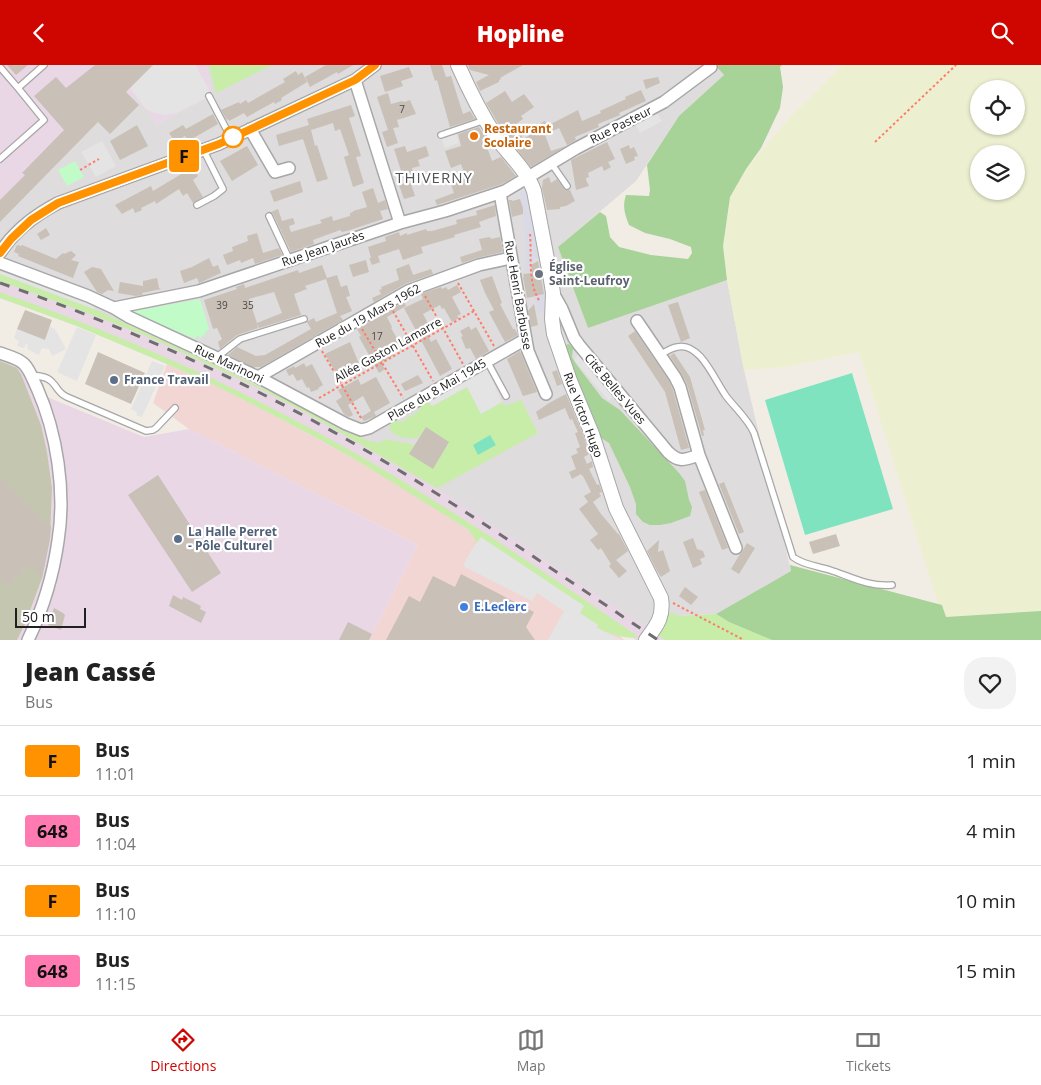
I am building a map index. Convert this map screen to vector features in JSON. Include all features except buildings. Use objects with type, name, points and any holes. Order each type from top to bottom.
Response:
[{"type":"street","points":[[0,253],[11,239],[31,220],[58,203],[232,137],[355,80],[375,65]]},
{"type":"street","name":"Rue Victor Hugo","points":[[458,65],[485,120],[528,178],[534,191],[552,293],[553,325],[556,343],[572,388],[592,434],[616,508],[661,598]]},
{"type":"street","name":"Rue Pasteur","points":[[528,178],[551,163],[670,99],[711,67]]},
{"type":"street","points":[[355,80],[400,223]]},
{"type":"street","points":[[250,129],[275,172],[289,168]]},
{"type":"street","name":"Rue Jean Jaurès","points":[[112,307],[199,291],[400,223],[500,193],[528,178]]},
{"type":"street","name":"Rue Henri Barbusse","points":[[500,193],[529,356],[546,394]]},
{"type":"street","name":"Rue du 19 Mars 1962","points":[[258,377],[408,291],[487,263],[511,258]]},
{"type":"street","name":"Rue Marinoni","points":[[0,263],[88,296],[258,377],[346,424],[362,430],[367,429]]},
{"type":"street","name":"Cité Belles Vues","points":[[552,293],[562,309],[574,338],[579,345],[668,452],[676,458],[683,460],[699,455]]},
{"type":"street","points":[[637,321],[680,387],[699,455],[736,548]]},
{"type":"street","name":"Place du 8 Mai 1945","points":[[367,429],[526,339]]},
{"type":"street","points":[[0,353],[23,363],[31,375],[46,412],[53,438],[59,475],[61,515],[58,542],[50,582],[42,608],[28,640]]},
{"type":"street","points":[[646,640],[661,617],[663,608],[661,598]]},
{"type":"lane","points":[[18,88],[44,65]]},
{"type":"lane","points":[[0,159],[44,120],[1,70]]},
{"type":"lane","points":[[209,96],[232,137]]},
{"type":"lane","points":[[440,135],[485,120]]},
{"type":"lane","points":[[197,205],[223,189],[203,149]]},
{"type":"lane","points":[[551,163],[566,186]]},
{"type":"lane","points":[[269,216],[290,261]]},
{"type":"lane","points":[[217,357],[240,339],[304,319]]},
{"type":"lane","points":[[660,355],[681,346],[699,354],[726,396],[750,425],[792,557],[868,584],[892,585]]},
{"type":"lane","points":[[487,361],[506,396]]},
{"type":"lane","points":[[31,375],[51,380],[60,393],[67,397],[146,431],[156,428],[175,408]]},
{"type":"path","points":[[875,142],[956,65]]},
{"type":"path","points":[[80,170],[99,159]]},
{"type":"path","points":[[529,229],[530,270],[535,294],[541,303],[552,311]]},
{"type":"path","points":[[453,274],[499,355]]},
{"type":"path","points":[[420,287],[468,372]]},
{"type":"path","points":[[388,303],[438,389]]},
{"type":"path","name":"Allée Gaston Lamarre","points":[[310,404],[474,311]]},
{"type":"path","points":[[356,320],[408,406]]},
{"type":"path","points":[[317,343],[367,429]]},
{"type":"path","points":[[661,598],[744,640]]},
{"type":"shaded area","points":[[0,65],[206,65],[212,95],[157,124],[135,97],[121,98],[0,222]]},
{"type":"shaded area","points":[[152,65],[197,65],[212,95],[176,113],[165,115],[146,109],[130,88]]},
{"type":"shaded area","points":[[206,65],[715,65],[724,75],[679,116],[636,181],[558,247],[588,328],[727,280],[744,370],[791,571],[716,614],[678,616],[657,635],[341,430],[307,410],[207,361],[107,316],[0,277],[0,222],[121,98],[135,96],[157,124],[212,95]]},
{"type":"shaded area","points":[[843,65],[1041,65],[1041,611],[946,617],[943,605],[938,604],[859,352],[785,367],[744,370],[727,280],[723,246],[730,197],[746,169],[790,117]]},
{"type":"shaded area","points":[[656,111],[662,121],[640,133],[635,123]]},
{"type":"shaded area","points":[[454,127],[459,143],[445,148],[438,131]]},
{"type":"shaded area","points":[[102,141],[116,166],[96,177],[81,152]]},
{"type":"shaded area","points":[[521,190],[526,191],[528,195],[542,261],[538,258],[534,259],[531,265],[540,295],[546,294],[545,289],[549,288],[546,311],[538,313],[524,267],[526,257],[523,208],[519,192]]},
{"type":"shaded area","points":[[0,268],[92,301],[94,309],[0,274]]},
{"type":"shaded area","points":[[0,277],[107,316],[207,361],[307,410],[437,488],[665,640],[636,640],[426,502],[361,463],[273,415],[167,364],[77,326],[0,298]]},
{"type":"shaded area","points":[[50,327],[55,329],[66,349],[52,356],[49,349],[42,348],[39,355],[27,349],[28,345],[26,344],[24,348],[17,346],[19,341],[14,338],[17,329],[45,340]]},
{"type":"shaded area","points":[[77,327],[96,335],[77,381],[57,372]]},
{"type":"shaded area","points":[[579,353],[614,394],[609,401],[574,360]]},
{"type":"shaded area","points":[[0,357],[13,362],[22,370],[33,391],[144,437],[189,429],[418,545],[369,640],[0,640]]},
{"type":"shaded area","points":[[0,361],[17,368],[21,374],[41,425],[52,488],[50,538],[42,578],[17,640],[0,640]]},
{"type":"shaded area","points":[[152,361],[165,366],[142,417],[136,415],[137,412],[131,409]]},
{"type":"shaded area","points":[[167,364],[273,415],[361,463],[426,502],[602,618],[624,640],[369,640],[418,545],[189,429],[153,403]]},
{"type":"shaded area","points":[[486,366],[502,402],[481,414],[467,387],[432,406],[428,401]]},
{"type":"shaded area","points":[[481,537],[584,606],[580,613],[598,625],[597,628],[622,640],[548,640],[564,611],[537,593],[532,601],[463,566]]},
{"type":"green space","points":[[209,65],[272,65],[216,93]]},
{"type":"green space","points":[[715,65],[782,65],[780,67],[783,87],[780,108],[761,148],[730,197],[723,246],[727,280],[588,328],[558,247],[600,212],[606,216],[610,237],[619,247],[651,255],[688,259],[692,253],[691,247],[670,239],[645,233],[629,225],[624,203],[626,195],[649,196],[647,165],[679,116],[724,75]]},
{"type":"green space","points":[[75,161],[84,177],[67,186],[58,170]]},
{"type":"green space","points":[[0,274],[94,309],[207,361],[307,410],[341,430],[369,441],[380,443],[385,439],[415,445],[433,468],[449,442],[426,428],[418,437],[401,437],[391,431],[391,423],[396,418],[400,423],[420,410],[418,406],[428,401],[432,406],[467,387],[481,414],[502,402],[505,406],[521,400],[538,433],[437,488],[306,413],[260,389],[153,339],[0,281]]},
{"type":"green space","points":[[0,292],[94,327],[186,366],[320,433],[469,522],[639,637],[623,637],[597,628],[598,625],[579,613],[584,606],[481,538],[477,543],[469,530],[324,442],[216,386],[167,364],[77,326],[0,298]]},
{"type":"green space","points":[[200,299],[209,329],[198,341],[200,337],[197,336],[195,339],[133,312],[134,311]]},
{"type":"green space","points":[[569,344],[573,348],[572,357],[576,364],[602,398],[620,410],[685,481],[692,507],[690,516],[671,523],[650,525],[643,522],[636,514],[636,504],[630,487],[609,443],[598,436],[592,414],[574,374],[566,350],[565,345]]},
{"type":"green space","points":[[852,373],[893,509],[805,535],[765,400]]},
{"type":"green space","points":[[490,435],[496,445],[478,455],[473,445]]},
{"type":"green space","points":[[790,565],[942,605],[946,617],[1041,611],[1041,640],[772,640],[729,622],[716,614],[791,571]]},
{"type":"green space","points":[[671,612],[678,616],[716,614],[729,622],[772,640],[665,640],[657,635]]},
{"type":"railway","points":[[0,283],[139,336],[229,377],[317,423],[436,493],[658,640]]},
{"type":"bus line","name":"F","points":[[0,253],[11,239],[31,220],[58,203],[219,144],[355,80],[375,65]]},
{"type":"place","name":"Restaurant Scolaire","points":[[474,136]]},
{"type":"place","name":"Église Saint-Leufroy","points":[[539,274]]},
{"type":"place","name":"France Travail","points":[[114,380]]},
{"type":"place","name":"La Halle Perret - Pôle Culturel","points":[[178,539]]},
{"type":"place","name":"E.Leclerc","points":[[464,607]]},
{"type":"district","name":"THIVERNY","points":[[434,178]]}]
